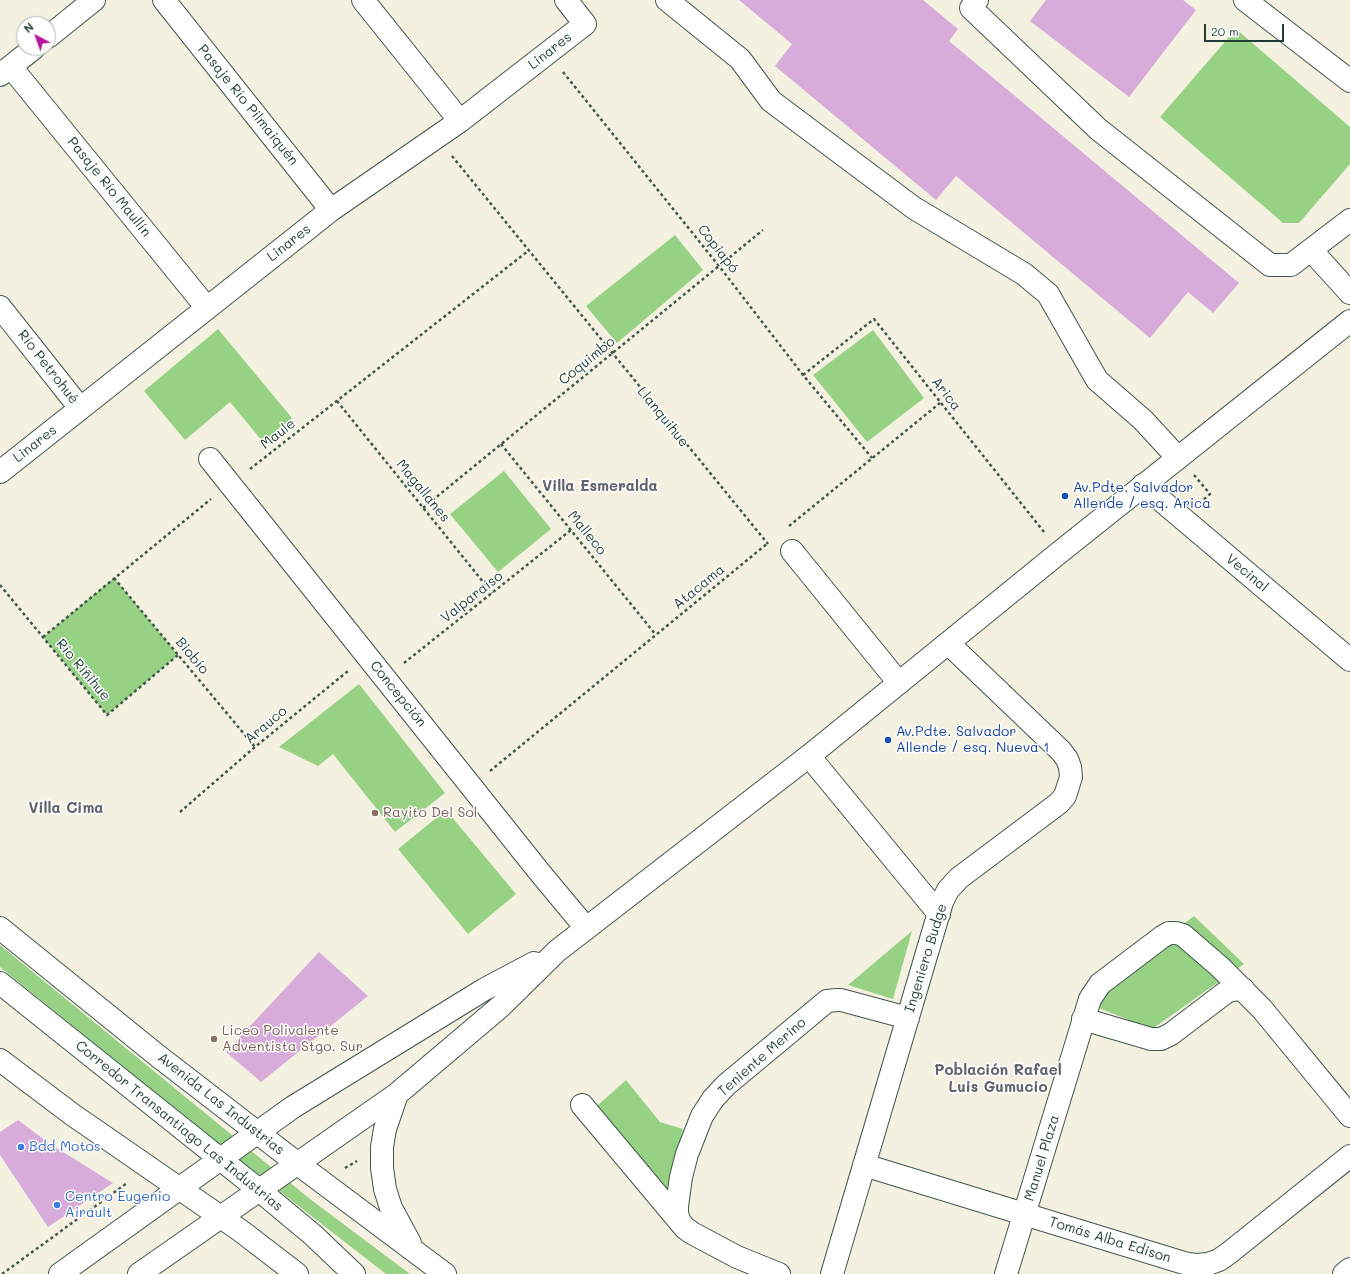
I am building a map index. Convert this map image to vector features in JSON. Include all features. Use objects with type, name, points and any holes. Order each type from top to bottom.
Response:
[{"type":"street","points":[[56,31],[94,0]]},
{"type":"street","name":"Pasaje Río Pilmaiquén","points":[[164,0],[331,210]]},
{"type":"street","points":[[363,0],[460,121]]},
{"type":"street","name":"Linares","points":[[0,472],[331,210],[437,138],[585,24],[566,0]]},
{"type":"street","points":[[668,0],[740,59],[771,101],[914,208],[1024,274],[1048,294],[1097,380],[1142,420],[1178,458]]},
{"type":"street","points":[[977,0],[971,8],[1098,129],[1270,265],[1291,265],[1350,220]]},
{"type":"street","points":[[1246,0],[1350,81]]},
{"type":"street","points":[[5,71],[24,56]]},
{"type":"street","name":"Pasaje Río Maullín","points":[[5,71],[207,308]]},
{"type":"street","points":[[1311,250],[1350,293]]},
{"type":"street","name":"Río Petrohué","points":[[0,307],[80,408]]},
{"type":"street","points":[[139,1274],[396,1094],[500,1006],[557,952],[586,928],[809,756],[949,644],[1060,552],[1350,321]]},
{"type":"street","name":"Concepción","points":[[210,459],[545,879],[586,928]]},
{"type":"street","name":"Vecinal","points":[[1144,486],[1347,652]]},
{"type":"street","points":[[792,551],[899,684]]},
{"type":"street","name":"Ingeniero Budge","points":[[832,1274],[942,902],[948,890],[958,878],[1059,803],[1065,796],[1071,776],[1067,759],[1061,752],[949,644]]},
{"type":"street","points":[[809,756],[939,914]]},
{"type":"street","name":"Avenida Las Industrias","points":[[0,928],[158,1056],[257,1133],[414,1249],[445,1274]]},
{"type":"street","name":"Manuel Plaza","points":[[1006,1274],[1090,999],[1100,984],[1162,936],[1176,932],[1183,935],[1243,989],[1262,1009],[1350,1116]]},
{"type":"street","points":[[60,1274],[294,1107],[485,989],[557,952]]},
{"type":"street","name":"Corredor Transantiago Las Industrias","points":[[0,983],[215,1163]]},
{"type":"street","points":[[1083,1019],[1151,1039],[1161,1039],[1171,1034],[1225,993],[1231,990],[1243,989]]},
{"type":"street","name":"Corredor Transantiago Las Industrias","points":[[0,1000],[254,1193],[313,1235],[354,1274]]},
{"type":"street","name":"Teniente Merino","points":[[679,1220],[676,1206],[687,1154],[702,1116],[713,1099],[726,1085],[827,1001],[841,1000],[908,1018]]},
{"type":"street","points":[[0,1060],[73,1115],[242,1231],[297,1274]]},
{"type":"street","points":[[396,1094],[385,1129],[382,1147],[382,1168],[385,1188],[391,1208],[414,1249]]},
{"type":"street","points":[[582,1104],[685,1228],[737,1257],[779,1274]]},
{"type":"street","name":"Tomás Alba Edison","points":[[864,1165],[1184,1263],[1196,1265],[1208,1264],[1219,1260],[1229,1253],[1350,1156]]},
{"type":"street","name":"Corredor Transantiago Las Industrias","points":[[254,1193],[269,1213],[334,1274]]},
{"type":"street","points":[[1344,1274],[1350,1269]]},
{"type":"path","name":"Copiapó","points":[[547,53],[718,266],[803,375],[872,458]]},
{"type":"path","name":"Llanquihue","points":[[437,138],[767,544]]},
{"type":"path","name":"Coquimbo","points":[[423,508],[763,230]]},
{"type":"path","name":"Maule","points":[[43,637],[230,484],[528,251]]},
{"type":"path","name":"Arica","points":[[803,375],[874,319],[1060,552]]},
{"type":"path","name":"Magallanes","points":[[337,401],[492,593]]},
{"type":"path","points":[[786,529],[940,403]]},
{"type":"path","name":"Malleco","points":[[501,444],[656,634]]},
{"type":"path","name":"Valparaíso","points":[[385,678],[572,530]]},
{"type":"path","name":"Atacama","points":[[471,786],[773,539]]},
{"type":"path","points":[[767,544],[792,551]]},
{"type":"path","name":"Biobío","points":[[114,578],[255,747]]},
{"type":"path","name":"Río Riñihue","points":[[0,585],[107,715],[178,655]]},
{"type":"path","name":"Arauco","points":[[180,812],[255,747],[367,655]]},
{"type":"path","points":[[2,1274],[127,1183]]},
{"type":"green space","points":[[1236,29],[1350,127],[1350,164],[1299,223],[1283,223],[1160,117]]},
{"type":"green space","points":[[675,235],[703,270],[617,343],[586,306]]},
{"type":"green space","points":[[218,329],[292,418],[263,442],[230,402],[185,440],[144,391]]},
{"type":"green space","points":[[873,330],[924,398],[867,442],[813,375]]},
{"type":"green space","points":[[504,471],[551,529],[498,572],[450,514]]},
{"type":"green space","points":[[114,578],[178,655],[107,715],[43,637]]},
{"type":"green space","points":[[359,684],[445,793],[395,832],[333,754],[318,766],[279,747]]},
{"type":"green space","points":[[446,810],[516,894],[468,934],[398,849]]},
{"type":"green space","points":[[1194,916],[1244,964],[1152,1029],[1096,1007],[1106,983]]},
{"type":"green space","points":[[912,931],[893,999],[848,985]]},
{"type":"green space","points":[[0,945],[310,1199],[410,1274],[386,1274],[197,1127],[0,967]]},
{"type":"green space","points":[[626,1080],[660,1122],[683,1129],[667,1188],[597,1106]]},
{"type":"building","points":[[739,0],[923,0],[958,29],[949,41],[1239,283],[1213,313],[1188,292],[1150,338],[956,176],[936,200],[775,66],[792,44]]},
{"type":"building","points":[[1046,0],[1183,0],[1196,10],[1129,97],[1030,21]]},
{"type":"building","points":[[319,952],[368,996],[261,1082],[226,1052]]},
{"type":"building","name":"Centro Eugenio Airault","points":[[18,1120],[50,1144],[113,1183],[48,1227],[0,1155],[0,1132]]},
{"type":"place","name":"Av.Pdte. Salvador Allende / esq. Arica","points":[[1065,496]]},
{"type":"place","name":"Av.Pdte. Salvador Allende / esq. Nueva 1","points":[[888,740]]},
{"type":"place","name":"Rayito Del Sol","points":[[375,813]]},
{"type":"place","name":"Liceo Polivalente Adventista Stgo. Sur","points":[[214,1039]]},
{"type":"place","name":"Bdd Motos","points":[[21,1147]]},
{"type":"place","name":"Centro Eugenio Airault","points":[[57,1205]]},
{"type":"district","name":"Villa Esmeralda","points":[[600,486]]},
{"type":"district","name":"Villa Cima","points":[[66,808]]},
{"type":"district","name":"Población Rafael Luis Gumucio","points":[[998,1078]]}]
